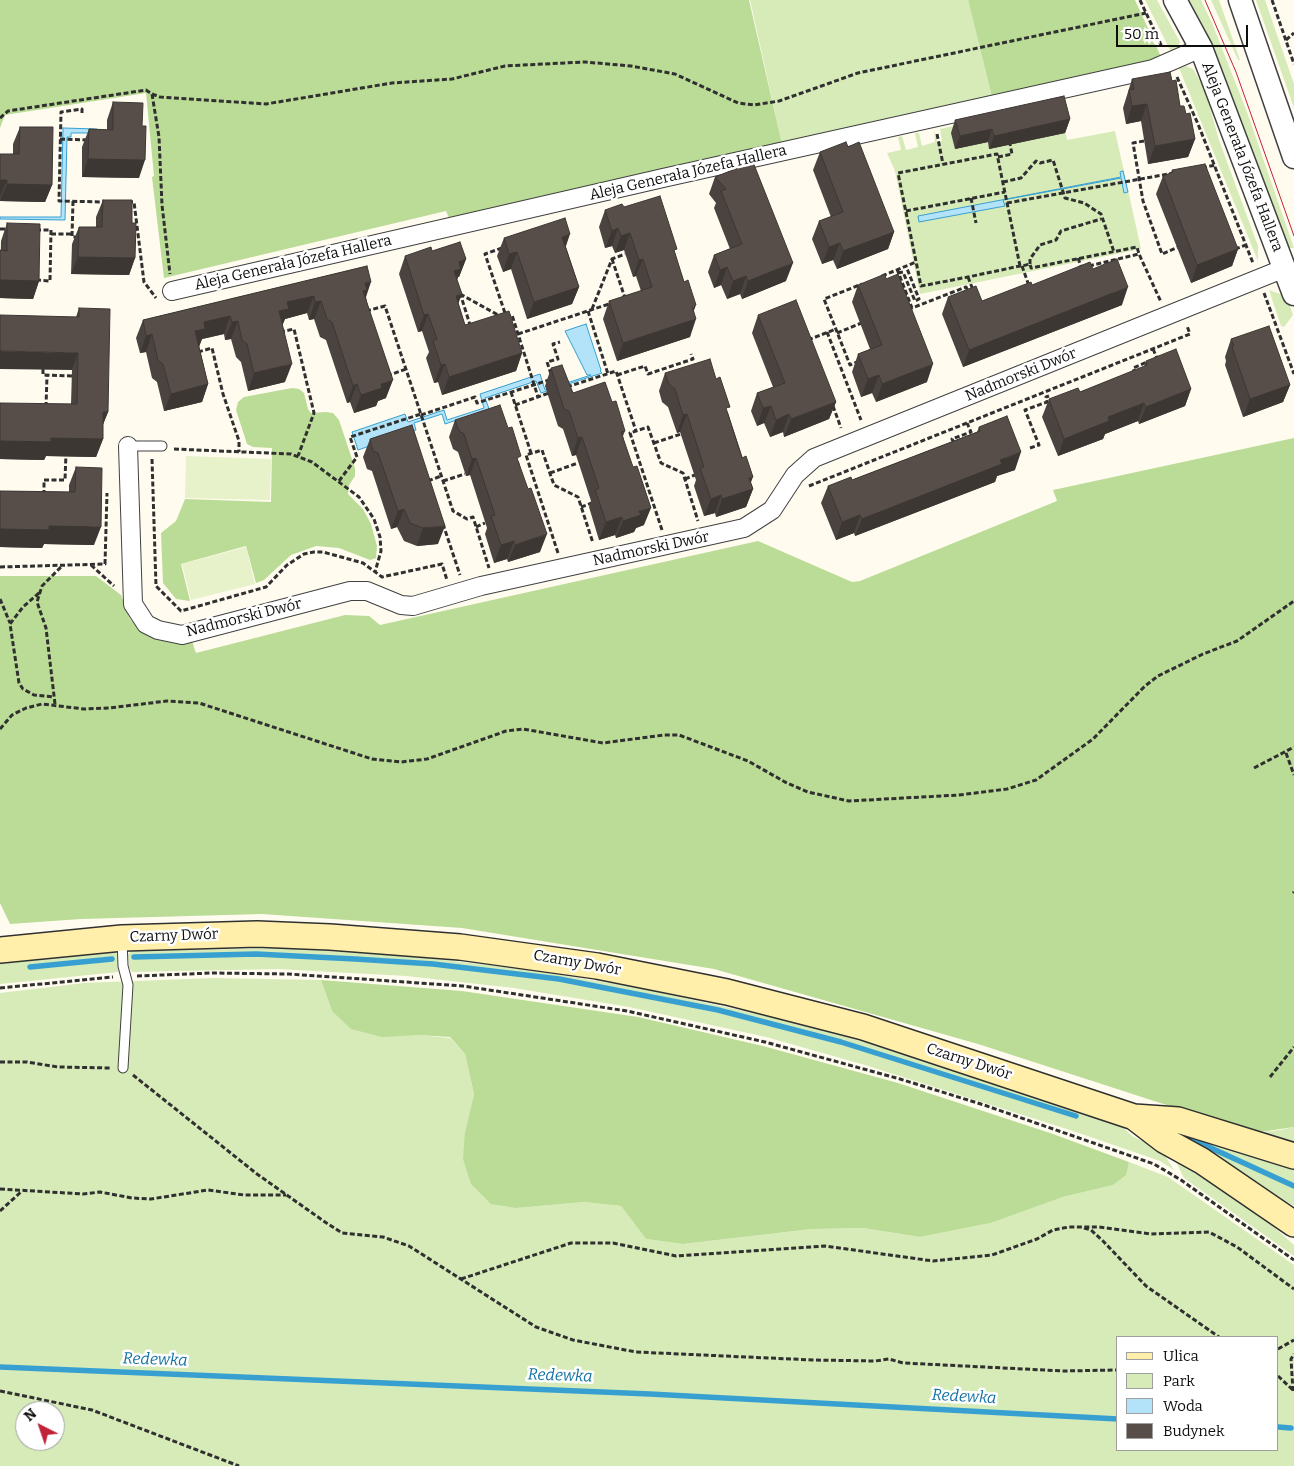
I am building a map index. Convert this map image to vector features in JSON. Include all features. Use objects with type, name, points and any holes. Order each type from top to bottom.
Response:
[{"type":"main road","name":"Czarny Dwór","points":[[0,950],[122,938],[248,934],[339,937],[460,946],[597,966],[727,992],[863,1027],[1134,1118],[1178,1120],[1294,1156]]},
{"type":"main road","name":"Czarny Dwór","points":[[1134,1118],[1164,1140],[1202,1161],[1294,1224]]},
{"type":"street","name":"Aleja Generała Józefa Hallera","points":[[1175,0],[1201,48],[1290,266],[1294,294]]},
{"type":"street","points":[[1240,0],[1294,156]]},
{"type":"street","name":"Aleja Generała Józefa Hallera","points":[[172,291],[664,178],[1153,69],[1201,48]]},
{"type":"street","name":"Nadmorski Dwór","points":[[128,446],[132,588],[134,604],[146,624],[169,634],[182,635],[350,591],[361,590],[401,605],[413,606],[481,586],[744,528],[772,510],[795,475],[814,458],[1260,290],[1290,266]]},
{"type":"lane","points":[[128,446],[162,446]]},
{"type":"lane","points":[[122,938],[128,985],[123,1068]]},
{"type":"path","points":[[1140,0],[1164,50]]},
{"type":"path","points":[[1272,0],[1294,64]]},
{"type":"path","points":[[0,118],[8,110],[146,90],[160,97],[266,104],[392,82],[452,79],[505,66],[585,62],[631,66],[675,74],[738,104],[754,105],[779,101],[858,73],[1146,12]]},
{"type":"path","points":[[1286,40],[1294,33]]},
{"type":"path","points":[[1182,88],[1246,245],[1260,290],[1293,372],[1283,373]]},
{"type":"path","points":[[152,94],[160,137],[162,205],[172,291]]},
{"type":"path","points":[[82,113],[82,109],[61,112],[63,139],[59,201],[108,202]]},
{"type":"path","points":[[63,139],[96,140]]},
{"type":"path","points":[[1144,141],[1133,143],[1143,202],[1162,254],[1188,244]]},
{"type":"path","points":[[939,142],[944,164]]},
{"type":"path","points":[[1010,144],[1012,154],[998,157],[997,154],[898,173],[921,286],[1030,264]]},
{"type":"path","points":[[998,157],[1021,266],[1031,289]]},
{"type":"path","points":[[1003,182],[1021,178],[1036,161],[1040,163],[1053,160],[1066,199],[1084,203],[1100,213],[1114,252]]},
{"type":"path","points":[[1196,169],[1215,166]]},
{"type":"path","points":[[1007,200],[1177,172]]},
{"type":"path","points":[[53,183],[59,183]]},
{"type":"path","points":[[906,211],[1005,192]]},
{"type":"path","points":[[971,198],[976,223]]},
{"type":"path","points":[[72,234],[73,201]]},
{"type":"path","points":[[125,202],[134,202],[142,275]]},
{"type":"path","points":[[1101,219],[1061,231],[1056,240],[1040,245],[1032,256],[1030,268],[1137,246],[1161,302]]},
{"type":"path","points":[[0,229],[17,229]]},
{"type":"path","points":[[33,280],[50,280],[51,234],[51,230],[34,230]]},
{"type":"path","points":[[51,234],[72,234],[72,237],[80,237]]},
{"type":"path","points":[[1230,251],[1246,245]]},
{"type":"path","points":[[504,248],[485,254],[504,318]]},
{"type":"path","points":[[608,374],[590,310],[612,259],[625,254]]},
{"type":"path","points":[[1073,272],[1087,266],[1139,254]]},
{"type":"path","points":[[1078,258],[1082,269]]},
{"type":"path","points":[[612,259],[625,298]]},
{"type":"path","points":[[879,277],[898,271],[916,262]]},
{"type":"path","points":[[898,271],[903,272],[915,301],[919,299],[906,266]]},
{"type":"path","points":[[1087,266],[1090,273]]},
{"type":"path","points":[[898,271],[912,308],[966,287],[968,293],[973,291]]},
{"type":"path","points":[[968,277],[976,297]]},
{"type":"path","points":[[863,359],[850,365],[824,299],[870,281]]},
{"type":"path","points":[[1019,287],[1028,283]]},
{"type":"path","points":[[452,292],[459,290],[471,328]]},
{"type":"path","points":[[460,294],[504,318]]},
{"type":"path","points":[[518,334],[632,296]]},
{"type":"path","points":[[361,312],[385,306],[453,511],[467,519],[472,517],[486,559]]},
{"type":"path","points":[[495,321],[512,315],[538,396]]},
{"type":"path","points":[[801,342],[827,332],[865,322]]},
{"type":"path","points":[[801,490],[1190,334],[1186,324],[1191,322]]},
{"type":"path","points":[[466,330],[479,326]]},
{"type":"path","points":[[278,333],[294,329],[314,413],[298,456]]},
{"type":"path","points":[[827,332],[860,418]]},
{"type":"path","points":[[807,340],[810,348]]},
{"type":"path","points":[[339,481],[357,457],[350,438],[407,419],[421,417],[475,397],[477,404],[553,379],[547,362],[558,359],[553,344],[560,342]]},
{"type":"path","points":[[195,353],[212,348],[223,394],[239,441],[239,452]]},
{"type":"path","points":[[1136,376],[1133,368],[1157,358],[1153,349]]},
{"type":"path","points":[[617,375],[645,366],[648,374],[693,359],[691,354]]},
{"type":"path","points":[[380,378],[406,369]]},
{"type":"path","points":[[43,370],[43,375],[47,376],[72,376]]},
{"type":"path","points":[[565,388],[616,371],[636,431]]},
{"type":"path","points":[[46,413],[47,376]]},
{"type":"path","points":[[515,405],[556,391]]},
{"type":"path","points":[[1047,391],[1051,400],[1053,399]]},
{"type":"path","points":[[511,392],[531,453]]},
{"type":"path","points":[[1030,448],[1039,445],[1026,410],[1047,402],[1046,397],[1049,396]]},
{"type":"path","points":[[832,403],[840,425]]},
{"type":"path","points":[[36,407],[46,407]]},
{"type":"path","points":[[955,446],[952,439],[971,432],[967,423]]},
{"type":"path","points":[[664,536],[630,433],[648,427],[661,463],[683,473],[696,512]]},
{"type":"path","points":[[654,443],[681,434]]},
{"type":"path","points":[[152,446],[156,586],[181,610],[266,587],[287,564],[304,554],[314,552],[323,552],[362,563],[382,577],[442,564],[448,584],[454,582]]},
{"type":"path","points":[[162,446],[173,449],[298,456],[312,462],[339,481],[359,497],[374,519],[380,537],[382,551],[376,572],[366,581],[361,590]]},
{"type":"path","points":[[560,559],[526,455],[542,450],[554,486],[578,497],[591,536]]},
{"type":"path","points":[[44,503],[44,480],[65,480],[66,452]]},
{"type":"path","points":[[550,473],[578,463]]},
{"type":"path","points":[[443,481],[465,474]]},
{"type":"path","points":[[685,479],[695,475]]},
{"type":"path","points":[[419,484],[441,476]]},
{"type":"path","points":[[834,477],[836,482]]},
{"type":"path","points":[[428,481],[431,490]]},
{"type":"path","points":[[0,567],[105,564],[107,493]]},
{"type":"path","points":[[36,494],[44,494]]},
{"type":"path","points":[[581,507],[592,504]]},
{"type":"path","points":[[440,517],[461,581]]},
{"type":"path","points":[[476,527],[486,523]]},
{"type":"path","points":[[55,704],[46,628],[37,602],[42,586],[62,566]]},
{"type":"path","points":[[10,624],[23,607],[39,593]]},
{"type":"path","points":[[0,599],[10,624],[19,683],[23,689],[34,695],[54,697]]},
{"type":"path","points":[[0,729],[12,715],[26,708],[55,704],[84,708],[167,701],[200,703],[372,759],[401,762],[427,760],[506,731],[523,729],[603,742],[679,735],[748,761],[785,782],[808,792],[849,801],[959,795],[1007,789],[1036,780],[1093,739],[1151,681],[1203,654],[1237,641],[1294,601]]},
{"type":"path","points":[[1254,768],[1286,753],[1294,747]]},
{"type":"path","points":[[1286,753],[1294,775]]},
{"type":"path","points":[[0,988],[126,977],[212,973],[290,974],[464,986],[627,1010],[764,1042],[900,1079],[1154,1164],[1180,1180],[1294,1260]]},
{"type":"path","points":[[1270,1077],[1294,1047]]},
{"type":"path","points":[[0,1062],[27,1062],[58,1067],[123,1068],[286,1195],[342,1233],[395,1240],[409,1246],[536,1327],[573,1340],[636,1352],[813,1360],[889,1359],[903,1363],[1062,1371],[1116,1370]]},
{"type":"path","points":[[0,1188],[23,1191],[51,1190],[83,1194],[100,1192],[132,1198],[151,1198],[208,1190],[244,1195],[286,1195]]},
{"type":"path","points":[[0,1211],[23,1191]]},
{"type":"path","points":[[1081,1227],[1091,1230],[1146,1286],[1218,1336]]},
{"type":"path","points":[[461,1279],[571,1243],[612,1243],[676,1256],[825,1246],[933,1261],[992,1255],[1037,1239],[1053,1230],[1099,1227],[1151,1234],[1209,1232],[1237,1247],[1294,1290]]},
{"type":"path","points":[[1279,1348],[1294,1340]]},
{"type":"path","points":[[1294,1354],[1291,1359],[1294,1391]]},
{"type":"path","points":[[1279,1377],[1294,1391]]},
{"type":"path","points":[[0,1391],[92,1410],[239,1466]]},
{"type":"green space","points":[[0,0],[749,0],[782,144],[449,218],[446,211],[164,278],[152,177],[154,176],[146,93],[5,115],[0,128]]},
{"type":"green space","points":[[750,0],[968,0],[992,97],[782,144]]},
{"type":"green space","points":[[968,0],[1135,0],[1162,59],[992,97]]},
{"type":"green space","points":[[1145,0],[1157,0],[1180,42],[1172,54]]},
{"type":"green space","points":[[1181,0],[1201,0],[1212,23],[1247,112],[1294,248],[1289,248],[1286,245],[1233,104]]},
{"type":"green space","points":[[1211,0],[1219,0],[1240,60],[1238,60]]},
{"type":"green space","points":[[1256,0],[1265,0],[1294,84],[1294,108]]},
{"type":"green space","points":[[1186,66],[1193,69],[1205,90],[1219,140],[1258,246],[1258,261],[1179,68]]},
{"type":"green space","points":[[1059,102],[1067,140],[1115,131],[1141,249],[920,294],[895,171],[887,153],[901,150],[898,137],[902,136],[906,150],[918,147],[915,133],[919,133],[922,146],[935,142],[934,129],[937,142],[939,142],[942,141],[940,129]]},
{"type":"green space","points":[[1269,290],[1283,295],[1290,306],[1293,315],[1284,327],[1281,326]]},
{"type":"green space","points":[[292,388],[299,389],[304,393],[308,409],[311,413],[333,413],[339,420],[355,468],[355,476],[349,485],[348,494],[363,509],[371,524],[377,546],[376,558],[370,560],[339,548],[316,546],[291,555],[264,580],[256,583],[246,546],[181,564],[190,601],[176,599],[163,583],[161,533],[176,521],[185,499],[271,502],[272,448],[253,447],[247,444],[236,410],[238,402],[244,397]]},
{"type":"green space","points":[[1294,438],[1294,1127],[1253,1133],[978,1044],[714,969],[462,928],[262,914],[81,919],[10,924],[0,903],[0,576],[96,576],[121,595],[130,619],[144,633],[163,641],[192,641],[196,653],[345,615],[369,616],[380,625],[758,541],[852,582],[860,581],[1057,501],[1053,490]]},
{"type":"green space","points":[[186,456],[271,459],[270,500],[185,498]]},
{"type":"green space","points":[[246,547],[255,584],[191,600],[182,564]]},
{"type":"green space","points":[[280,948],[409,956],[516,968],[634,987],[771,1017],[872,1044],[1114,1123],[1123,1127],[1132,1136],[1162,1151],[1174,1170],[1160,1161],[1073,1131],[865,1065],[766,1037],[629,1007],[514,988],[406,976],[278,969],[132,972],[129,967],[128,955],[131,951]]},
{"type":"green space","points":[[114,952],[118,955],[118,972],[0,984],[0,964]]},
{"type":"green space","points":[[212,978],[321,980],[332,1011],[418,1035],[450,1038],[465,1054],[474,1094],[465,1132],[517,1208],[584,1202],[621,1206],[646,1239],[683,1244],[812,1229],[863,1228],[920,1237],[991,1223],[1063,1197],[1113,1185],[1125,1175],[1129,1162],[1168,1177],[1294,1265],[1294,1466],[0,1466],[0,993],[84,983]]},
{"type":"green space","points":[[321,980],[462,991],[638,1017],[763,1046],[898,1083],[1053,1134],[1129,1162],[1126,1175],[1113,1185],[1063,1197],[991,1223],[920,1237],[863,1228],[812,1229],[683,1244],[646,1239],[621,1206],[584,1202],[517,1208],[491,1204],[471,1184],[463,1159],[465,1132],[474,1094],[465,1054],[450,1037],[418,1035],[382,1037],[351,1029],[332,1011]]},
{"type":"green space","points":[[1294,1127],[1294,1146],[1253,1133],[1280,1130]]},
{"type":"green space","points":[[1172,1131],[1294,1167],[1294,1206],[1266,1190]]},
{"type":"green space","points":[[1173,1156],[1248,1204],[1294,1245],[1294,1256],[1184,1178]]},
{"type":"water","points":[[63,128],[97,129],[96,133],[71,133],[71,137],[67,137],[65,220],[0,219],[0,217],[61,217]]},
{"type":"water","points":[[1123,171],[1128,192],[1124,193],[1121,178],[1003,200],[1005,206],[919,222],[918,216],[1121,177],[1120,172]]},
{"type":"water","points":[[586,324],[602,373],[541,393],[536,381],[485,398],[491,414],[466,417],[445,424],[442,414],[414,423],[416,430],[358,450],[352,432],[405,414],[408,422],[444,410],[447,420],[484,408],[480,394],[540,374],[545,390],[591,375],[587,375],[565,331]]},
{"type":"building","points":[[1170,72],[1172,81],[1176,80],[1180,106],[1184,106],[1186,114],[1190,113],[1195,139],[1155,146],[1147,104],[1132,106],[1129,90],[1134,89],[1132,79]]},
{"type":"building","points":[[1064,96],[1070,119],[994,136],[992,129],[960,136],[955,120]]},
{"type":"building","points":[[113,102],[143,103],[142,126],[146,126],[145,160],[88,159],[89,129],[113,130]]},
{"type":"building","points":[[20,127],[53,127],[52,185],[7,184],[7,180],[0,180],[0,154],[19,154]]},
{"type":"building","points":[[846,142],[848,147],[859,142],[894,232],[843,251],[840,243],[829,247],[819,221],[843,212],[820,152]]},
{"type":"building","points":[[753,162],[793,263],[748,281],[746,276],[733,281],[727,267],[720,270],[714,255],[742,244],[721,191],[726,189],[715,177]]},
{"type":"building","points":[[1205,164],[1238,249],[1197,265],[1163,176],[1173,172],[1172,170]]},
{"type":"building","points":[[660,196],[677,249],[674,250],[684,282],[688,280],[696,305],[692,306],[696,319],[623,343],[609,301],[652,287],[643,259],[639,260],[630,233],[621,236],[618,228],[612,231],[605,210],[622,204],[624,207]]},
{"type":"building","points":[[103,200],[132,200],[132,223],[136,223],[135,258],[78,257],[79,227],[102,227]]},
{"type":"building","points":[[565,218],[570,234],[562,237],[579,287],[534,302],[517,252],[509,254],[504,238]]},
{"type":"building","points":[[7,223],[40,224],[39,281],[0,280],[0,250],[7,251]]},
{"type":"building","points":[[460,242],[466,259],[459,262],[461,269],[454,271],[462,294],[456,296],[465,325],[509,311],[522,353],[449,377],[445,364],[441,365],[433,341],[437,339],[428,314],[424,315],[405,256],[431,247],[432,251]]},
{"type":"building","points":[[1117,259],[1128,287],[969,350],[948,297],[976,286],[982,301],[1031,282],[1032,285],[1090,262],[1093,269]]},
{"type":"building","points":[[367,266],[371,282],[365,283],[367,290],[363,291],[393,380],[381,384],[382,388],[361,395],[357,384],[353,386],[332,322],[327,319],[321,301],[315,302],[314,296],[287,302],[289,309],[279,311],[292,364],[254,373],[247,344],[242,340],[238,321],[232,322],[230,316],[204,322],[205,329],[195,331],[208,384],[171,394],[163,364],[158,360],[152,334],[146,336],[143,320]]},
{"type":"building","points":[[885,274],[886,279],[898,274],[933,364],[882,384],[879,375],[868,379],[858,354],[882,345],[858,285]]},
{"type":"building","points":[[796,300],[836,402],[791,419],[789,414],[776,420],[771,406],[763,408],[757,393],[785,383],[758,315]]},
{"type":"building","points":[[79,308],[110,309],[108,412],[103,412],[103,439],[51,438],[51,442],[0,441],[0,403],[77,404],[78,353],[0,351],[0,315],[79,317]]},
{"type":"building","points":[[1269,326],[1290,385],[1250,399],[1231,339]]},
{"type":"building","points":[[1176,349],[1191,389],[1146,407],[1144,403],[1108,417],[1109,421],[1064,439],[1049,399],[1078,388],[1080,392],[1147,365],[1146,361]]},
{"type":"building","points":[[710,359],[716,379],[720,377],[730,407],[726,408],[742,458],[746,456],[753,477],[749,478],[753,489],[722,499],[721,495],[711,499],[700,468],[704,467],[687,414],[683,415],[675,389],[669,384],[665,373]]},
{"type":"building","points":[[562,365],[573,393],[605,382],[612,402],[616,401],[625,431],[621,432],[633,467],[637,466],[651,508],[639,511],[641,515],[623,521],[622,517],[606,522],[595,490],[599,488],[582,437],[578,438],[569,411],[564,409],[551,368]]},
{"type":"building","points":[[500,405],[508,428],[512,427],[521,456],[517,458],[528,489],[531,488],[547,534],[515,545],[514,541],[501,545],[491,516],[495,515],[476,458],[472,459],[464,434],[459,431],[455,420]]},
{"type":"building","points":[[1007,416],[1021,452],[1000,460],[1002,464],[862,519],[860,515],[842,522],[828,486],[851,477],[852,480],[980,431],[979,427]]},
{"type":"building","points":[[412,425],[445,526],[423,528],[410,523],[404,509],[398,511],[378,453],[373,451],[370,439]]},
{"type":"building","points":[[76,467],[102,468],[101,527],[49,526],[49,530],[0,529],[0,491],[75,492]]},
{"type":"waterway","points":[[134,957],[256,954],[355,959],[433,964],[559,979],[718,1010],[841,1042],[1076,1116]]},
{"type":"waterway","points":[[30,967],[112,959]]},
{"type":"waterway","points":[[1187,1137],[1294,1186]]},
{"type":"waterway","name":"Redewka","points":[[0,1367],[650,1394],[1116,1419]]},
{"type":"waterway","name":"Redewka","points":[[1279,1427],[1291,1428]]},
{"type":"tram line","points":[[1205,0],[1236,72],[1294,236]]}]
